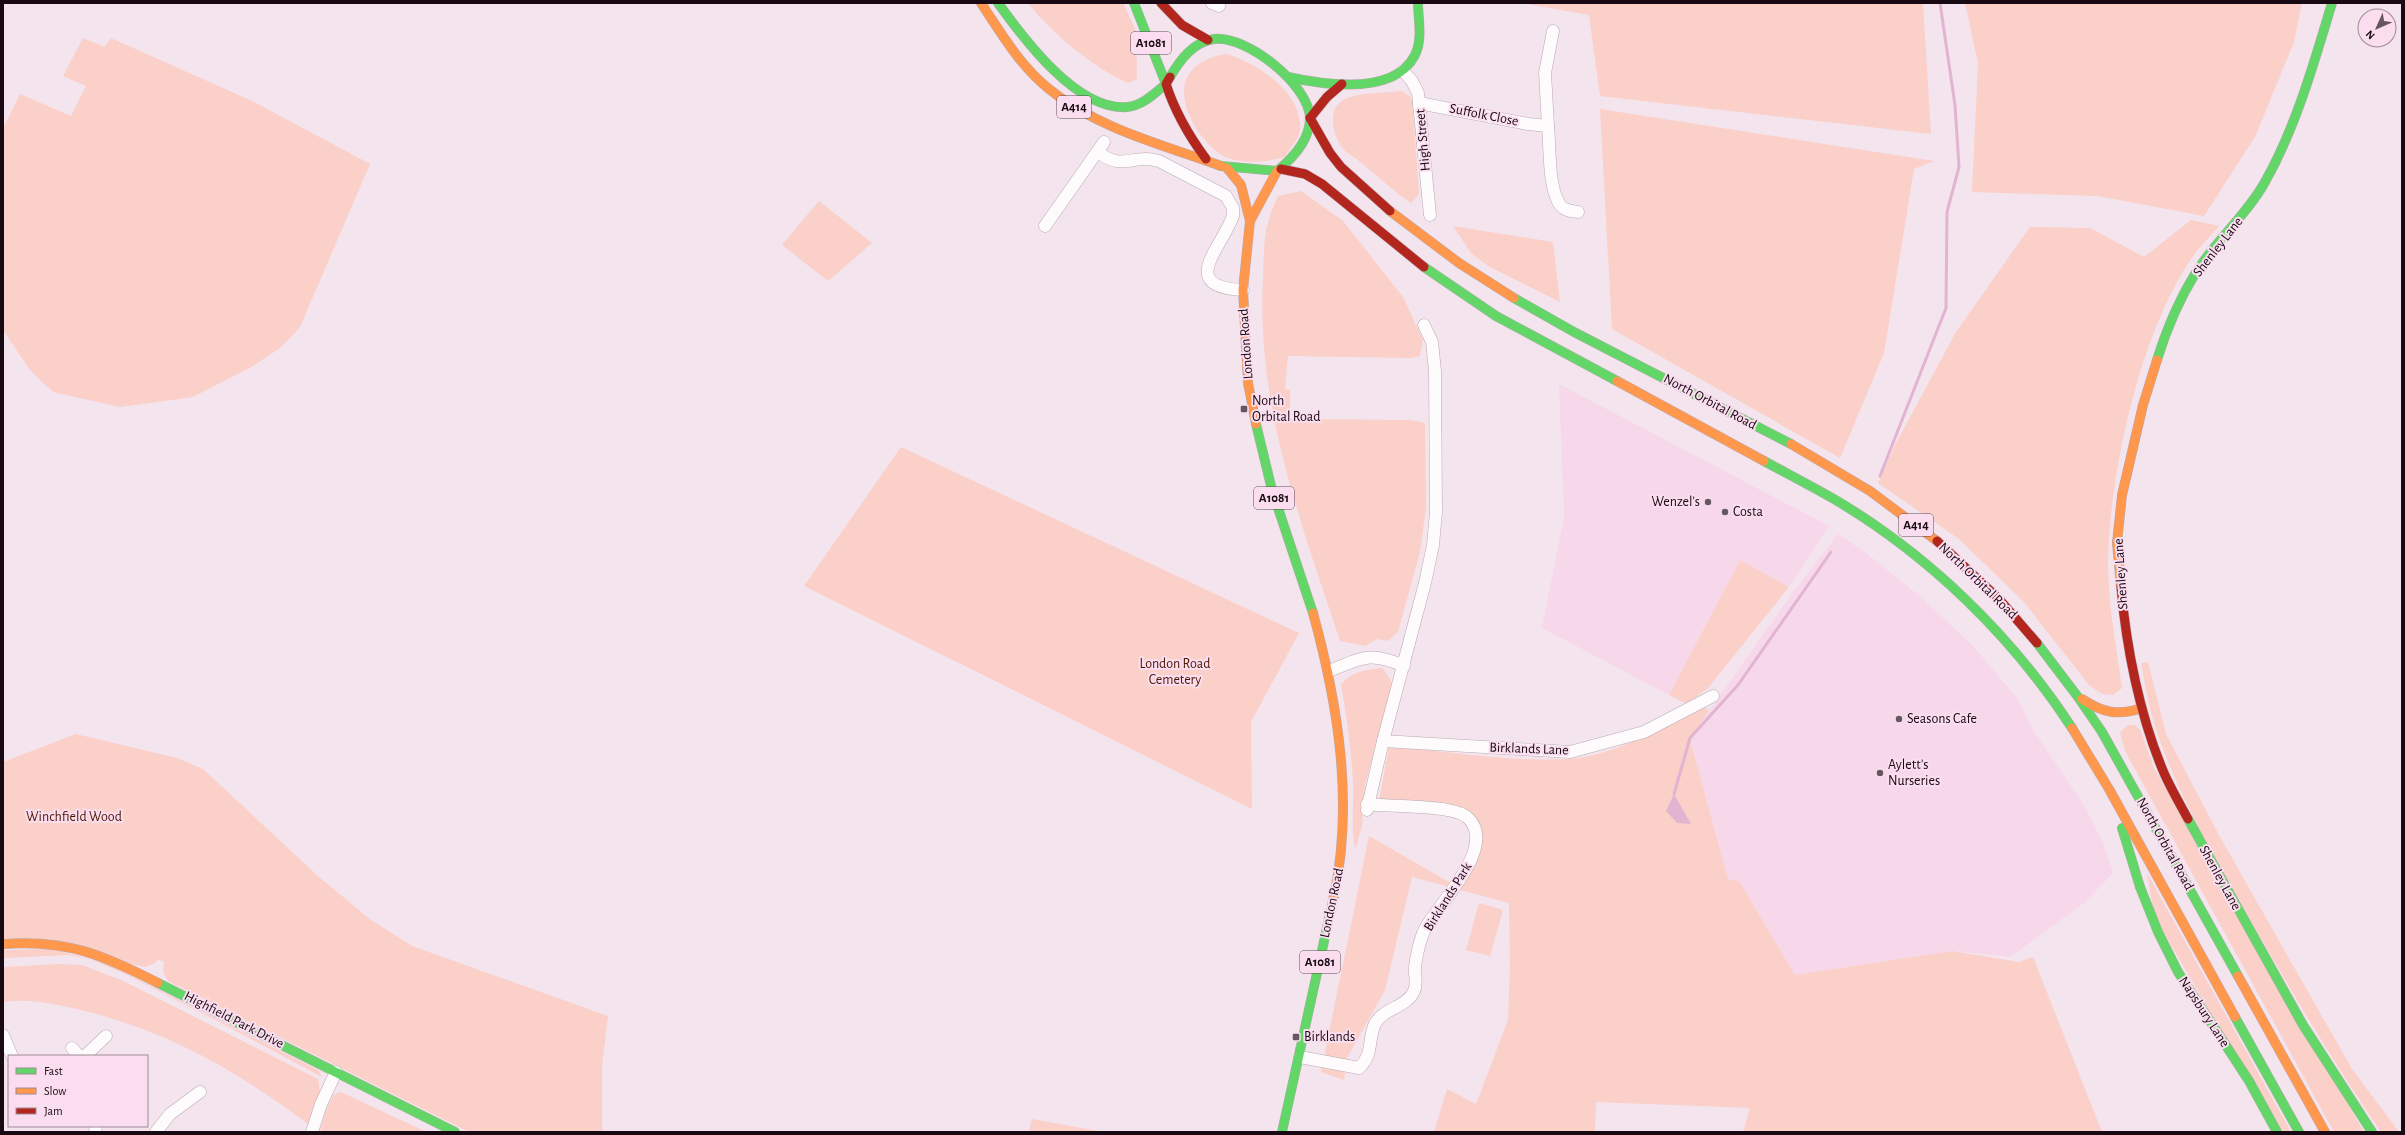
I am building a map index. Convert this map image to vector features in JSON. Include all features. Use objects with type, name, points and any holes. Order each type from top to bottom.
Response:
[{"type":"main road","name":"A414","points":[[981,3],[1017,56],[1049,89],[1069,104],[1105,123],[1206,159]]},
{"type":"main road","name":"A414","points":[[998,3],[1023,37],[1044,61],[1071,83],[1103,104],[1115,108],[1134,106],[1166,84]]},
{"type":"main road","name":"A1081","points":[[1134,3],[1143,22],[1166,84]]},
{"type":"main road","name":"A1081","points":[[1161,3],[1182,25],[1208,40]]},
{"type":"main road","points":[[1288,77],[1307,82],[1342,84],[1384,80],[1403,71],[1416,52],[1418,3]]},
{"type":"main road","name":"Shenley Lane","points":[[2332,3],[2317,54],[2280,153],[2260,190],[2242,216],[2208,256],[2186,291],[2163,340],[2143,405],[2122,495],[2117,543],[2123,612],[2142,708],[2164,773],[2186,816],[2303,1025],[2372,1132]]},
{"type":"main road","points":[[1310,118],[1304,100],[1288,77],[1265,57],[1241,44],[1227,40],[1208,40],[1194,47],[1181,60],[1166,84],[1181,124],[1206,159],[1227,168],[1279,170],[1302,143],[1310,118],[1327,97],[1342,84]]},
{"type":"main road","name":"North Orbital Road","points":[[1310,118],[1331,156],[1340,166],[1398,217],[1461,265],[1536,310],[1807,453],[1869,490],[1912,521],[1964,565],[2014,614],[2080,698],[2121,764],[2325,1132]]},
{"type":"main road","name":"London Road","points":[[1227,168],[1241,186],[1250,221],[1243,290],[1243,320],[1248,383],[1261,452],[1281,521],[1313,612],[1329,671],[1340,745],[1343,806],[1340,867],[1300,1057],[1282,1132]]},
{"type":"main road","name":"North Orbital Road","points":[[1279,170],[1305,174],[1318,181],[1410,258],[1496,316],[1834,499],[1887,534],[1954,589],[1987,620],[2025,664],[2069,724],[2117,804],[2299,1132]]},
{"type":"main road","name":"London Road","points":[[1250,221],[1279,170]]},
{"type":"main road","points":[[2080,698],[2098,711],[2122,718],[2142,708]]},
{"type":"main road","points":[[2114,732],[2121,764]]},
{"type":"main road","name":"Napsbury Lane","points":[[2117,804],[2124,838],[2140,887],[2158,932],[2178,972],[2249,1080],[2277,1132]]},
{"type":"main road","name":"Highfield Park Drive","points":[[3,944],[35,942],[52,944],[70,947],[109,958],[455,1132]]},
{"type":"street","points":[[1553,31],[1545,73],[1553,184],[1561,206],[1565,209],[1578,212]]},
{"type":"street","name":"High Street","points":[[1403,71],[1416,86],[1430,215]]},
{"type":"street","name":"Suffolk Close","points":[[1419,103],[1528,124],[1548,126]]},
{"type":"street","points":[[1045,226],[1085,166],[1101,147],[1112,162],[1121,163],[1151,158],[1226,196],[1232,208],[1233,216],[1229,226],[1208,262],[1206,273],[1209,279],[1220,288],[1243,290]]},
{"type":"street","points":[[1383,741],[1404,666],[1430,560],[1436,512],[1435,371],[1432,342],[1424,324]]},
{"type":"street","points":[[1329,671],[1372,657],[1380,657],[1404,666]]},
{"type":"street","name":"Birklands Lane","points":[[1383,741],[1570,752],[1644,732],[1713,696]]},
{"type":"street","name":"Birklands Park","points":[[1300,1057],[1359,1068],[1367,1061],[1374,1026],[1389,1010],[1409,999],[1414,992],[1415,967],[1425,930],[1473,858],[1476,836],[1475,829],[1467,817],[1450,811],[1367,807],[1383,741]]},
{"type":"street","points":[[86,1055],[106,1036]]},
{"type":"street","points":[[4,1040],[12,1055]]},
{"type":"street","points":[[312,1132],[321,1104],[336,1072]]},
{"type":"street","points":[[162,1130],[181,1105],[200,1092]]},
{"type":"shaded area","points":[[1559,384],[1829,526],[1789,587],[1740,560],[1669,695],[1542,628],[1564,517]]},
{"type":"shaded area","name":"Aylett's Nurseries","points":[[1838,534],[1866,553],[1922,598],[1973,646],[2017,698],[2031,727],[2085,807],[2103,843],[2113,873],[2084,903],[2010,957],[1952,951],[1795,975],[1739,881],[1728,879],[1690,738],[1793,592]]},
{"type":"shaded area","points":[[1674,794],[1691,824],[1677,823],[1666,811]]},
{"type":"green space","points":[[1028,3],[1123,3],[1136,31],[1137,79],[1128,83],[1087,59],[1061,38]]},
{"type":"green space","points":[[1521,3],[1923,3],[1931,134],[1600,96],[1589,15]]},
{"type":"green space","points":[[1965,3],[2302,3],[2294,42],[2255,137],[2204,216],[2098,196],[1972,192],[1978,63]]},
{"type":"green space","points":[[83,38],[105,47],[111,38],[252,101],[370,164],[300,327],[280,348],[253,366],[193,397],[120,407],[53,392],[30,370],[3,330],[3,129],[20,94],[71,116],[86,86],[63,76]]},
{"type":"green space","points":[[1227,54],[1265,72],[1286,92],[1294,104],[1299,116],[1300,133],[1285,157],[1256,162],[1228,158],[1220,154],[1209,144],[1200,134],[1192,120],[1186,107],[1184,94],[1185,83],[1190,73],[1198,64],[1211,58]]},
{"type":"green space","points":[[1402,91],[1412,98],[1419,194],[1411,203],[1344,150],[1337,139],[1333,125],[1334,112],[1337,106],[1347,98],[1362,94]]},
{"type":"green space","points":[[1600,109],[1934,161],[1914,169],[1884,353],[1840,458],[1612,329]]},
{"type":"green space","points":[[1301,191],[1343,221],[1403,297],[1423,340],[1420,356],[1411,358],[1288,356],[1285,389],[1290,390],[1290,419],[1411,420],[1425,423],[1426,508],[1420,552],[1398,632],[1388,641],[1377,639],[1365,646],[1340,641],[1284,463],[1274,418],[1267,372],[1263,326],[1265,237],[1269,218],[1278,196]]},
{"type":"green space","points":[[819,201],[872,243],[828,281],[782,245]]},
{"type":"green space","points":[[2191,220],[2219,226],[2193,256],[2175,285],[2146,354],[2134,391],[2125,430],[2112,504],[2108,557],[2111,613],[2122,688],[2113,695],[2102,694],[2089,685],[2024,602],[1959,539],[1878,483],[1895,445],[1956,332],[2030,227],[2090,228],[2144,257]]},
{"type":"green space","points":[[1453,226],[1553,242],[1560,302],[1488,266],[1471,253]]},
{"type":"green space","name":"London Road Cemetery","points":[[901,447],[1299,633],[1251,722],[1252,809],[804,586]]},
{"type":"green space","points":[[1740,560],[1789,587],[1708,688],[1687,704],[1669,695]]},
{"type":"green space","points":[[2148,662],[2166,734],[2220,837],[2352,1069],[2399,1132],[2381,1132],[2364,1107],[2284,978],[2198,827],[2174,776],[2154,723],[2148,701],[2141,663]]},
{"type":"green space","points":[[1383,668],[1392,683],[1365,785],[1362,826],[1355,849],[1353,832],[1353,782],[1351,757],[1341,685],[1354,674],[1371,669]]},
{"type":"green space","points":[[1703,706],[1709,711],[1690,739],[1728,879],[1739,881],[1795,975],[1952,951],[2019,962],[2033,957],[2102,1132],[1743,1132],[1750,1108],[1596,1102],[1595,1132],[1434,1132],[1447,1089],[1476,1104],[1508,1020],[1510,967],[1509,903],[1412,877],[1385,990],[1347,1058],[1344,1080],[1321,1072],[1369,836],[1449,882],[1464,884],[1478,858],[1481,849],[1481,832],[1478,823],[1472,814],[1379,801],[1389,746],[1508,758],[1577,758],[1608,751],[1642,738]]},
{"type":"green space","points":[[2128,725],[2134,725],[2140,729],[2154,768],[2364,1132],[2334,1132],[2125,751],[2120,732]]},
{"type":"green space","name":"Winchfield Wood","points":[[76,734],[177,758],[203,769],[319,877],[371,920],[412,946],[608,1016],[602,1066],[602,1132],[469,1132],[168,981],[163,971],[164,962],[158,959],[155,963],[145,967],[3,938],[3,762]]},
{"type":"green space","points":[[2147,873],[2291,1132],[2283,1132],[2228,1044],[2154,915]]},
{"type":"green space","points":[[1479,903],[1503,910],[1490,956],[1466,950]]},
{"type":"green space","points":[[53,949],[107,964],[318,1070],[322,1077],[123,973],[92,960],[69,955],[3,958],[3,950]]},
{"type":"green space","points":[[59,964],[82,965],[121,980],[318,1079],[320,1091],[308,1124],[228,1070],[172,1041],[143,1029],[81,1010],[52,1004],[33,1001],[3,1002],[3,967]]},
{"type":"green space","points":[[341,1092],[426,1132],[320,1132],[325,1113],[333,1095]]},
{"type":"green space","points":[[1032,1119],[1103,1132],[1029,1132]]},
{"type":"waterway","points":[[1880,476],[1946,308],[1947,212],[1959,167],[1955,105],[1940,3]]},
{"type":"waterway","points":[[1674,794],[1690,738],[1738,685],[1831,552]]},
{"type":"traffic: fast","points":[[998,3],[1037,53],[1071,85],[1089,98],[1108,105],[1127,107],[1133,106],[1148,98],[1166,84]]},
{"type":"traffic: fast","points":[[1134,3],[1166,84]]},
{"type":"traffic: fast","points":[[1288,77],[1320,83],[1339,84],[1375,82],[1392,77],[1405,68],[1415,55],[1419,42],[1420,29],[1418,3]]},
{"type":"traffic: fast","points":[[2157,360],[2173,316],[2195,274],[2212,250],[2249,206],[2265,182],[2276,161],[2295,117],[2332,3]]},
{"type":"traffic: fast","points":[[1170,77],[1178,64],[1193,48],[1206,41],[1214,39],[1228,40],[1243,45],[1259,54],[1288,77],[1299,91],[1307,105],[1310,118],[1309,126],[1300,148],[1289,160],[1277,171],[1221,166]]},
{"type":"traffic: fast","points":[[1424,267],[1496,316],[1617,381]]},
{"type":"traffic: fast","points":[[1514,298],[1574,332],[1791,444]]},
{"type":"traffic: fast","points":[[1256,424],[1272,490],[1313,613]]},
{"type":"traffic: fast","points":[[1764,461],[1834,499],[1869,521],[1903,545],[1935,572],[1966,600],[2023,661],[2072,728]]},
{"type":"traffic: fast","points":[[2037,643],[2078,697],[2102,732],[2238,976]]},
{"type":"traffic: fast","points":[[2188,819],[2303,1025],[2372,1132]]},
{"type":"traffic: fast","points":[[2122,828],[2140,887]]},
{"type":"traffic: fast","points":[[2140,887],[2158,932],[2178,972],[2249,1081],[2277,1132]]},
{"type":"traffic: fast","points":[[1282,1132],[1334,896]]},
{"type":"traffic: fast","points":[[158,983],[455,1132]]},
{"type":"traffic: fast","points":[[2235,1017],[2299,1132]]},
{"type":"traffic: slow","points":[[981,3],[1020,60],[1049,89],[1068,103],[1089,115],[1132,135],[1221,166]]},
{"type":"traffic: slow","points":[[1227,168],[1241,185],[1250,221],[1243,290],[1248,383],[1256,424]]},
{"type":"traffic: slow","points":[[1250,221],[1277,171]]},
{"type":"traffic: slow","points":[[1390,211],[1459,263],[1514,298]]},
{"type":"traffic: slow","points":[[2121,586],[2117,543],[2122,495],[2143,405],[2157,360]]},
{"type":"traffic: slow","points":[[1617,381],[1764,461]]},
{"type":"traffic: slow","points":[[1791,444],[1870,491],[1937,541]]},
{"type":"traffic: slow","points":[[1313,613],[1330,682],[1336,718],[1343,789],[1343,825],[1340,861],[1334,896]]},
{"type":"traffic: slow","points":[[2082,699],[2090,704],[2111,712],[2125,712],[2142,708]]},
{"type":"traffic: slow","points":[[2072,728],[2109,789],[2235,1017]]},
{"type":"traffic: slow","points":[[3,944],[46,944],[84,951],[120,964],[158,983]]},
{"type":"traffic: slow","points":[[2238,976],[2325,1132]]},
{"type":"traffic: jam","points":[[1161,3],[1182,25],[1208,40]]},
{"type":"traffic: jam","points":[[1170,77],[1166,84],[1178,114],[1188,133],[1206,159]]},
{"type":"traffic: jam","points":[[1310,118],[1327,97],[1342,84]]},
{"type":"traffic: jam","points":[[1310,118],[1330,153],[1341,167],[1390,211]]},
{"type":"traffic: jam","points":[[1281,169],[1305,174],[1322,184],[1424,267]]},
{"type":"traffic: jam","points":[[1937,541],[1999,599],[2037,643]]},
{"type":"traffic: jam","points":[[2121,586],[2130,657],[2141,705],[2155,751],[2164,773],[2188,819]]},
{"type":"place","name":"North Orbital Road","points":[[1244,409]]},
{"type":"place","name":"Wenzel's","points":[[1708,502]]},
{"type":"place","name":"Costa","points":[[1725,512]]},
{"type":"place","name":"Seasons Cafe","points":[[1899,719]]},
{"type":"place","name":"Aylett's Nurseries","points":[[1880,773]]},
{"type":"place","name":"Birklands","points":[[1296,1037]]}]
